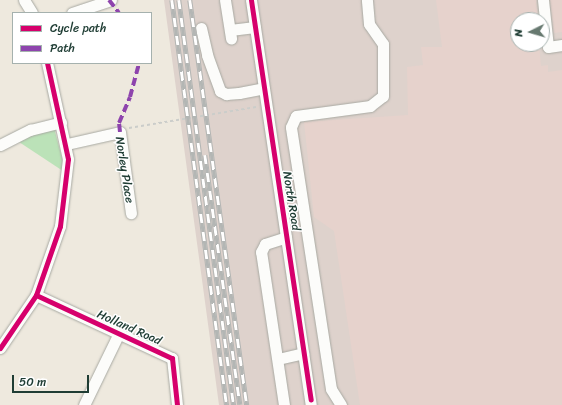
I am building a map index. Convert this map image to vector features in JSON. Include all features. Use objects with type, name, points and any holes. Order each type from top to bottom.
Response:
[{"type":"street","points":[[24,0],[31,12]]},
{"type":"street","points":[[75,12],[110,0]]},
{"type":"street","points":[[225,0],[231,34],[255,27]]},
{"type":"street","name":"North Road","points":[[251,0],[311,405]]},
{"type":"street","points":[[341,405],[331,389],[291,127],[296,116],[370,106],[383,96],[383,44],[369,24],[367,0]]},
{"type":"street","points":[[543,0],[548,47],[562,45]]},
{"type":"street","points":[[201,28],[206,55],[220,91],[226,94],[264,88]]},
{"type":"street","points":[[0,348],[36,295],[60,226],[68,159],[67,144],[47,64]]},
{"type":"street","points":[[0,144],[30,130],[61,122]]},
{"type":"street","name":"Norley Place","points":[[67,144],[120,132],[131,213]]},
{"type":"street","points":[[284,405],[261,252],[265,244],[286,237]]},
{"type":"street","name":"Holland Road","points":[[36,295],[118,335],[172,358],[178,405]]},
{"type":"street","points":[[84,405],[118,335]]},
{"type":"street","points":[[278,359],[303,353]]},
{"type":"path","points":[[120,132],[170,120],[246,110]]},
{"type":"shaded area","points":[[164,0],[562,0],[562,405],[219,405]]},
{"type":"green space","points":[[53,124],[66,173],[13,138]]},
{"type":"building","points":[[436,0],[536,0],[537,12],[510,12],[510,52],[540,52],[541,66],[548,65],[548,72],[562,70],[562,405],[360,405],[334,231],[314,217],[304,122],[408,115],[407,67],[423,65],[421,47],[442,47]]},
{"type":"building","points":[[550,0],[562,0],[562,32],[554,33]]},
{"type":"railway","points":[[172,0],[227,405]]},
{"type":"railway","points":[[179,0],[234,405]]},
{"type":"railway","points":[[190,0],[247,405]]},
{"type":"railway","points":[[205,155],[240,405]]},
{"type":"marked path","points":[[109,0],[118,12]]},
{"type":"marked path","points":[[120,132],[119,123],[130,97],[139,64]]},
{"type":"cycle path","points":[[251,0],[311,400]]},
{"type":"cycle path","points":[[0,348],[36,295],[60,226],[68,159],[47,64]]},
{"type":"cycle path","points":[[36,295],[172,358],[177,405]]}]
